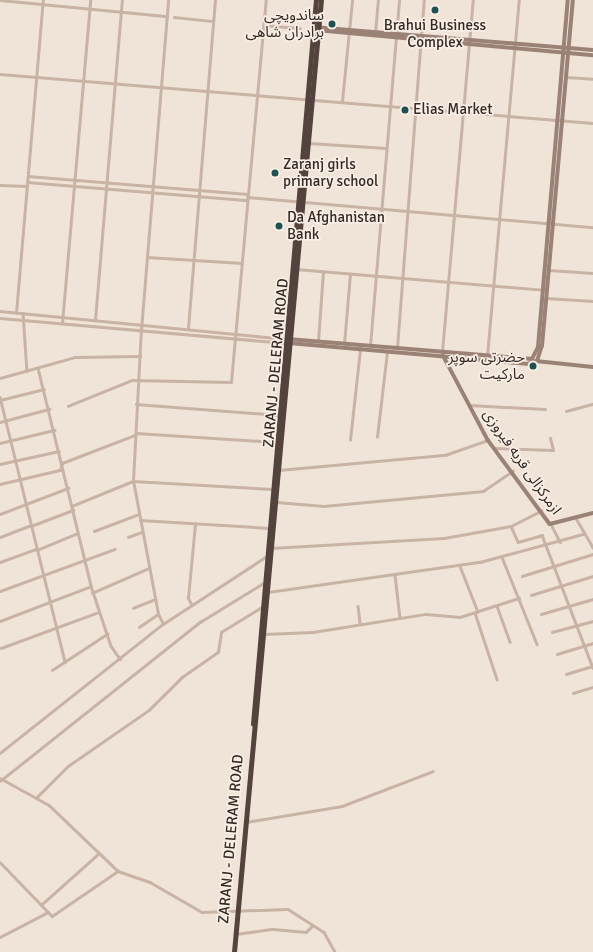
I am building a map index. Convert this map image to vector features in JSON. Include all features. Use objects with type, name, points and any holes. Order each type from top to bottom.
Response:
[{"type":"highway","name":"ZARANJ - DELERAM ROAD","points":[[254,728],[279,470],[294,269],[316,28],[316,0]]},
{"type":"highway","name":"ZARANJ - DELERAM ROAD","points":[[316,28],[321,0]]},
{"type":"highway","name":"ZARANJ - DELERAM ROAD","points":[[300,203],[309,143],[310,99]]},
{"type":"highway","name":"ZARANJ - DELERAM ROAD","points":[[234,952],[254,728],[272,489],[288,341]]},
{"type":"main road","points":[[532,359],[538,347],[545,290],[560,119],[563,51],[568,0]]},
{"type":"main road","points":[[560,119],[569,51],[573,0]]},
{"type":"main road","points":[[316,28],[349,33],[563,51],[593,50]]},
{"type":"main road","points":[[569,51],[593,55]]},
{"type":"main road","points":[[538,361],[546,298],[545,290],[549,270],[551,224]]},
{"type":"main road","points":[[288,341],[318,341],[532,359],[538,361],[593,367]]},
{"type":"main road","points":[[288,341],[360,350],[387,351],[527,364],[538,361]]},
{"type":"main road","name":"ازمرکزالی قریه فیروزی","points":[[442,352],[468,405],[488,440],[513,471],[552,526],[593,513]]},
{"type":"street","points":[[0,0],[43,2],[167,16]]},
{"type":"street","points":[[62,323],[90,0]]},
{"type":"street","points":[[96,320],[106,182],[116,82],[122,0]]},
{"type":"street","points":[[163,624],[158,614],[133,481],[141,324],[168,0]]},
{"type":"street","points":[[188,328],[215,0]]},
{"type":"street","points":[[68,406],[137,380],[231,382],[233,339],[242,263],[266,0]]},
{"type":"street","points":[[342,101],[352,0]]},
{"type":"street","points":[[375,34],[378,0]]},
{"type":"street","points":[[370,346],[374,276],[399,0]]},
{"type":"street","points":[[396,348],[424,0]]},
{"type":"street","points":[[442,352],[473,0]]},
{"type":"street","points":[[487,356],[499,218],[510,116],[519,0]]},
{"type":"street","points":[[16,313],[43,2]]},
{"type":"street","points":[[174,17],[213,20]]},
{"type":"street","points":[[264,25],[300,28]]},
{"type":"street","points":[[0,74],[116,82],[593,123]]},
{"type":"street","points":[[566,77],[593,79]]},
{"type":"street","points":[[309,143],[386,148]]},
{"type":"street","points":[[28,176],[199,190],[300,203],[453,214],[593,227]]},
{"type":"street","points":[[27,182],[152,193],[247,197]]},
{"type":"street","points":[[0,184],[27,186]]},
{"type":"street","points":[[147,256],[193,261],[242,263]]},
{"type":"street","points":[[294,269],[494,288],[545,290]]},
{"type":"street","points":[[549,270],[593,273]]},
{"type":"street","points":[[318,341],[322,272]]},
{"type":"street","points":[[344,344],[350,274]]},
{"type":"street","points":[[546,298],[593,301]]},
{"type":"street","points":[[0,311],[234,332],[288,341]]},
{"type":"street","points":[[23,314],[27,371]]},
{"type":"street","points":[[0,318],[233,339],[288,341]]},
{"type":"street","points":[[350,440],[360,350]]},
{"type":"street","points":[[377,437],[387,351]]},
{"type":"street","points":[[0,378],[75,357],[140,356]]},
{"type":"street","points":[[38,368],[73,508],[92,593],[107,634],[120,659]]},
{"type":"street","points":[[44,389],[0,399],[42,575],[65,662]]},
{"type":"street","points":[[136,404],[279,415]]},
{"type":"street","points":[[566,410],[593,404]]},
{"type":"street","points":[[468,405],[545,409]]},
{"type":"street","points":[[0,422],[49,409]]},
{"type":"street","points":[[0,443],[54,430]]},
{"type":"street","points":[[62,463],[136,434],[278,442]]},
{"type":"street","points":[[495,448],[553,450],[550,438]]},
{"type":"street","points":[[279,470],[445,455],[488,440]]},
{"type":"street","points":[[0,464],[58,451]]},
{"type":"street","points":[[0,484],[60,470],[62,463]]},
{"type":"street","points":[[276,502],[324,506],[483,491],[513,471]]},
{"type":"street","points":[[0,537],[73,508],[133,481],[272,489]]},
{"type":"street","points":[[0,514],[68,488]]},
{"type":"street","points":[[271,548],[444,538],[511,526],[542,511]]},
{"type":"street","points":[[94,531],[139,514]]},
{"type":"street","points":[[576,518],[583,534],[593,547]]},
{"type":"street","points":[[140,520],[269,528]]},
{"type":"street","points":[[191,604],[188,598],[194,524]]},
{"type":"street","points":[[511,526],[518,542],[542,535],[544,546],[593,667],[566,674]]},
{"type":"street","points":[[552,526],[560,542]]},
{"type":"street","points":[[128,537],[142,532]]},
{"type":"street","points":[[0,562],[78,533]]},
{"type":"street","points":[[268,592],[460,566],[560,542],[583,534]]},
{"type":"street","points":[[0,591],[115,549]]},
{"type":"street","points":[[522,576],[593,554]]},
{"type":"street","points":[[0,752],[163,624],[191,604],[267,556]]},
{"type":"street","points":[[502,557],[520,598],[537,644]]},
{"type":"street","points":[[460,566],[498,679]]},
{"type":"street","points":[[92,593],[149,568]]},
{"type":"street","points":[[395,575],[400,618]]},
{"type":"street","points":[[531,595],[593,576]]},
{"type":"street","points":[[265,582],[200,622],[1,780],[36,798],[60,814],[97,855],[118,871],[150,882],[202,912],[237,913],[288,909],[311,927],[325,933],[335,952]]},
{"type":"street","points":[[0,621],[91,586]]},
{"type":"street","points":[[264,634],[313,632],[360,623],[426,614],[460,617],[520,598]]},
{"type":"street","points":[[133,608],[155,599]]},
{"type":"street","points":[[541,614],[593,599]]},
{"type":"street","points":[[358,606],[360,623]]},
{"type":"street","points":[[497,606],[510,642]]},
{"type":"street","points":[[36,798],[68,766],[149,710],[182,677],[218,652],[221,632],[262,607]]},
{"type":"street","points":[[1,648],[99,612]]},
{"type":"street","points":[[139,626],[158,614]]},
{"type":"street","points":[[552,632],[593,621]]},
{"type":"street","points":[[52,670],[107,634]]},
{"type":"street","points":[[557,654],[593,643]]},
{"type":"street","points":[[573,693],[593,687]]},
{"type":"street","points":[[246,822],[342,806],[433,771]]},
{"type":"street","points":[[41,905],[97,855]]},
{"type":"street","points":[[0,863],[48,912],[54,916],[118,871]]},
{"type":"street","points":[[0,937],[48,912]]},
{"type":"street","points":[[235,934],[273,929],[306,932],[311,927]]},
{"type":"place","name":"Brahui Business Complex","points":[[435,10]]},
{"type":"place","name":"ساندویچی برادران شاهی","points":[[332,24]]},
{"type":"place","name":"Elias Market","points":[[405,110]]},
{"type":"place","name":"Zaranj girls primary school","points":[[275,173]]},
{"type":"place","name":"Da Afghanistan Bank","points":[[279,226]]},
{"type":"place","name":"حضرتی سوپر مارکیت","points":[[533,366]]}]
